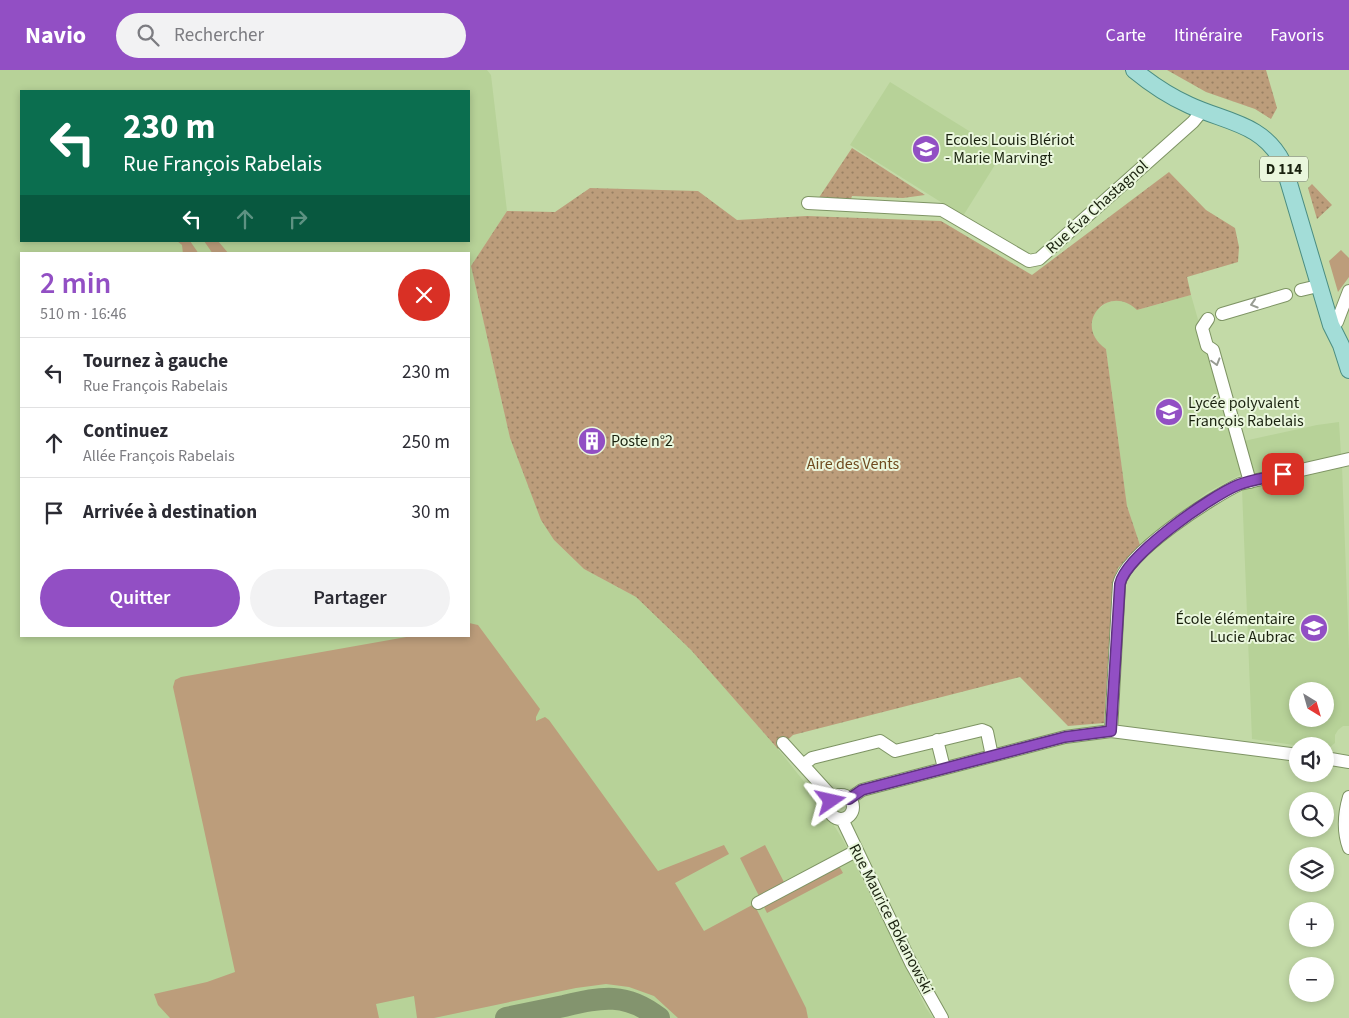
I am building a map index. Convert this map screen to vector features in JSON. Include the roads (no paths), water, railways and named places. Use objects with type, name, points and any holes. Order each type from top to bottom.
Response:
[{"type":"main road","name":"D 114","points":[[1134,70],[1171,96],[1202,111],[1252,129],[1268,141],[1277,152],[1283,164],[1318,286],[1331,325],[1341,345]]},
{"type":"main road","name":"D 114","points":[[1148,70],[1190,96],[1256,123],[1265,129],[1283,148],[1293,174],[1337,322],[1341,345],[1349,370]]},
{"type":"street","name":"Rue Éva Chastagnol","points":[[808,204],[942,210],[1029,261],[1038,259],[1193,122],[1202,111]]},
{"type":"street","points":[[1301,290],[1318,286]]},
{"type":"street","points":[[1337,322],[1349,291]]},
{"type":"street","points":[[1222,314],[1286,295]]},
{"type":"street","points":[[1208,319],[1202,328],[1207,346],[1213,350],[1250,482]]},
{"type":"street","points":[[1111,731],[1121,579],[1125,571],[1176,523],[1229,489],[1250,482],[1349,459]]},
{"type":"street","points":[[803,766],[812,758],[880,741],[895,751],[982,730],[987,732],[992,756]]},
{"type":"street","points":[[849,799],[862,790],[944,768],[1065,737],[1111,731],[1289,754]]},
{"type":"street","points":[[937,740],[944,768]]},
{"type":"street","points":[[783,743],[833,798]]},
{"type":"street","points":[[1334,760],[1349,762]]},
{"type":"street","points":[[839,796],[849,799],[853,805],[852,813],[842,819],[835,818],[830,811],[830,804],[833,798],[839,796]]},
{"type":"street","points":[[1349,797],[1344,826],[1349,848]]},
{"type":"street","name":"Rue Maurice Bokanowski","points":[[842,819],[911,963],[942,1018]]},
{"type":"street","points":[[758,903],[856,851]]},
{"type":"place","name":"Ecoles Louis Blériot - Marie Marvingt","points":[[926,149]]},
{"type":"place","name":"Lycée polyvalent François Rabelais","points":[[1169,412]]},
{"type":"place","name":"Poste n°2","points":[[592,441]]},
{"type":"place","name":"École élémentaire Lucie Aubrac","points":[[1314,628]]},
{"type":"park label","name":"Aire des Vents","points":[[853,464]]}]
